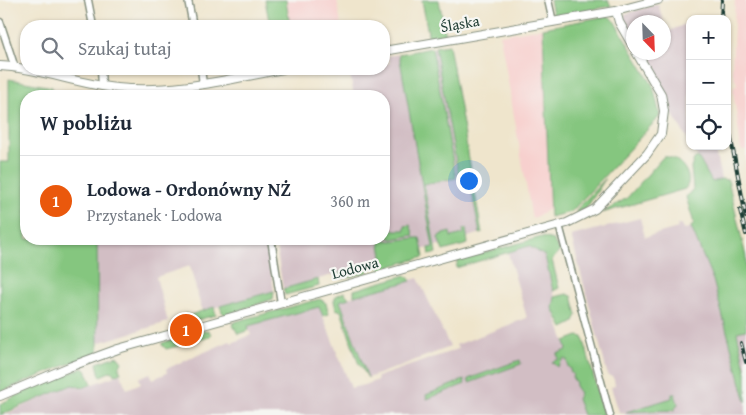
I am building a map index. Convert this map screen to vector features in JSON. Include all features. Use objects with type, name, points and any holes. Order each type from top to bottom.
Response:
[{"type":"street","points":[[88,0],[92,20]]},
{"type":"street","points":[[188,0],[191,20]]},
{"type":"street","points":[[548,0],[553,22]]},
{"type":"street","name":"Śląska","points":[[390,50],[616,11],[658,0]]},
{"type":"street","points":[[616,11],[619,22],[626,34]]},
{"type":"street","points":[[0,22],[15,68]]},
{"type":"street","name":"Lodowa","points":[[0,396],[88,359],[576,220],[595,208],[647,154],[661,134],[664,111],[661,94],[641,60]]},
{"type":"street","points":[[0,66],[20,69]]},
{"type":"street","points":[[49,75],[102,86],[151,90],[204,84],[251,75]]},
{"type":"street","points":[[101,75],[102,86]]},
{"type":"street","points":[[202,75],[204,84]]},
{"type":"street","points":[[558,226],[610,415]]},
{"type":"street","points":[[272,245],[281,303]]},
{"type":"shaded area","points":[[286,0],[337,0],[340,20],[289,20]]},
{"type":"shaded area","points":[[735,0],[746,0],[746,150],[741,150],[733,89],[737,84],[732,71]]},
{"type":"shaded area","points":[[658,4],[662,15],[626,15],[626,28],[622,21],[625,14]]},
{"type":"shaded area","points":[[686,24],[686,136],[670,110],[665,93],[645,60],[671,60],[671,30]]},
{"type":"shaded area","points":[[543,28],[549,209],[532,219],[500,35]]},
{"type":"shaded area","points":[[449,45],[482,233],[283,289],[276,245],[390,245],[390,90],[353,90],[350,75],[390,75],[390,56]]},
{"type":"shaded area","points":[[694,150],[715,150],[721,179],[712,183]]},
{"type":"shaded area","points":[[640,218],[645,237],[678,228],[677,225],[681,224],[683,230],[691,227],[713,280],[746,402],[746,415],[625,415],[619,412],[611,387],[615,386],[614,380],[612,376],[608,376],[571,236]]},
{"type":"shaded area","points":[[97,245],[267,245],[274,291],[202,311],[190,266],[156,277],[168,322],[97,343]]},
{"type":"shaded area","points":[[529,246],[545,256],[555,298],[553,308],[591,415],[4,415],[72,385],[85,387],[120,374],[127,389],[141,383],[139,378],[150,373],[153,379],[167,373],[166,369],[230,341],[232,343],[251,335],[248,326],[319,306],[351,388],[364,385],[378,380],[377,377],[458,349],[456,345],[527,318],[508,253]]},
{"type":"shaded area","points":[[418,278],[450,347],[368,378],[340,300]]},
{"type":"shaded area","points":[[746,329],[746,372],[737,331]]},
{"type":"green space","points":[[265,0],[286,0],[289,20],[269,20]]},
{"type":"green space","points":[[422,0],[439,0],[446,37],[429,39]]},
{"type":"green space","points":[[550,0],[608,0],[611,6],[558,16],[553,14]]},
{"type":"green space","points":[[607,16],[613,19],[626,41],[626,60],[637,60],[653,86],[660,116],[571,212],[550,217],[543,28]]},
{"type":"green space","points":[[449,45],[482,233],[480,234],[469,176],[459,178],[435,47]]},
{"type":"green space","points":[[432,48],[456,178],[424,184],[436,253],[430,255],[429,248],[433,247],[399,54]]},
{"type":"green space","points":[[9,79],[52,87],[52,90],[20,90],[20,245],[97,245],[98,352],[0,392],[0,162],[9,162]]},
{"type":"green space","points":[[663,157],[674,159],[684,167],[688,179],[685,189],[602,213],[627,198]]},
{"type":"green space","points":[[698,157],[712,182],[721,179],[728,180],[746,257],[746,330],[737,332],[746,372],[746,402],[713,280],[691,227],[694,223],[686,197],[693,189],[691,168],[694,159]]},
{"type":"green space","points":[[605,179],[586,209],[576,213],[577,209]]},
{"type":"green space","points":[[410,225],[414,235],[390,238],[390,230],[405,230],[405,226]]},
{"type":"green space","points":[[466,228],[468,244],[443,251],[438,238],[440,235],[450,232],[451,237],[464,234],[463,229]]},
{"type":"green space","points":[[542,237],[553,240],[560,251],[552,260],[559,288],[553,291],[545,256],[529,246],[456,268],[458,260]]},
{"type":"green space","points":[[420,238],[424,257],[380,269],[379,262],[383,261],[380,245],[390,245],[390,241]]},
{"type":"green space","points":[[367,265],[368,272],[342,279],[337,274]]},
{"type":"green space","points":[[406,275],[411,281],[354,296],[354,290]]},
{"type":"green space","points":[[318,279],[319,286],[285,295],[283,289]]},
{"type":"green space","points":[[274,291],[273,299],[225,315],[222,312],[220,306]]},
{"type":"green space","points":[[344,292],[349,298],[340,301],[368,378],[358,362],[341,311],[336,309],[334,301],[336,296]]},
{"type":"green space","points":[[567,294],[572,296],[577,315],[573,323],[563,328],[553,308],[555,297]]},
{"type":"green space","points":[[320,299],[326,303],[329,314],[323,316],[319,307],[248,326],[249,330],[238,334],[233,325],[234,322]]},
{"type":"green space","points":[[214,307],[216,315],[189,322],[185,313],[190,315]]},
{"type":"green space","points":[[208,330],[211,334],[209,337],[184,345],[190,336]]},
{"type":"green space","points":[[578,336],[583,337],[604,415],[583,415],[577,399],[580,393],[575,386],[576,383],[572,377],[573,374],[570,372],[571,369],[568,367],[567,360],[564,358],[557,367],[552,362],[559,359],[557,354],[567,350],[565,341]]},
{"type":"green space","points":[[185,337],[182,345],[166,349],[162,345],[162,343]]},
{"type":"green space","points":[[117,356],[122,362],[119,368],[121,372],[115,375],[112,371],[100,376],[97,363]]},
{"type":"green space","points":[[520,360],[521,364],[469,383],[468,379]]},
{"type":"green space","points":[[83,368],[86,370],[92,384],[85,387],[72,385],[0,415],[0,404],[35,387]]},
{"type":"green space","points":[[464,380],[465,384],[427,399],[426,395]]},
{"type":"green space","points":[[672,394],[675,394],[678,404],[674,410],[626,412],[672,398]]},
{"type":"railway","points":[[721,15],[722,0]]},
{"type":"railway","points":[[731,140],[746,217]]},
{"type":"railway","points":[[740,210],[746,234]]},
{"type":"railway","points":[[741,343],[746,362]]},
{"type":"place","name":"Lodowa - Ordonówny NŻ","points":[[186,330]]}]
